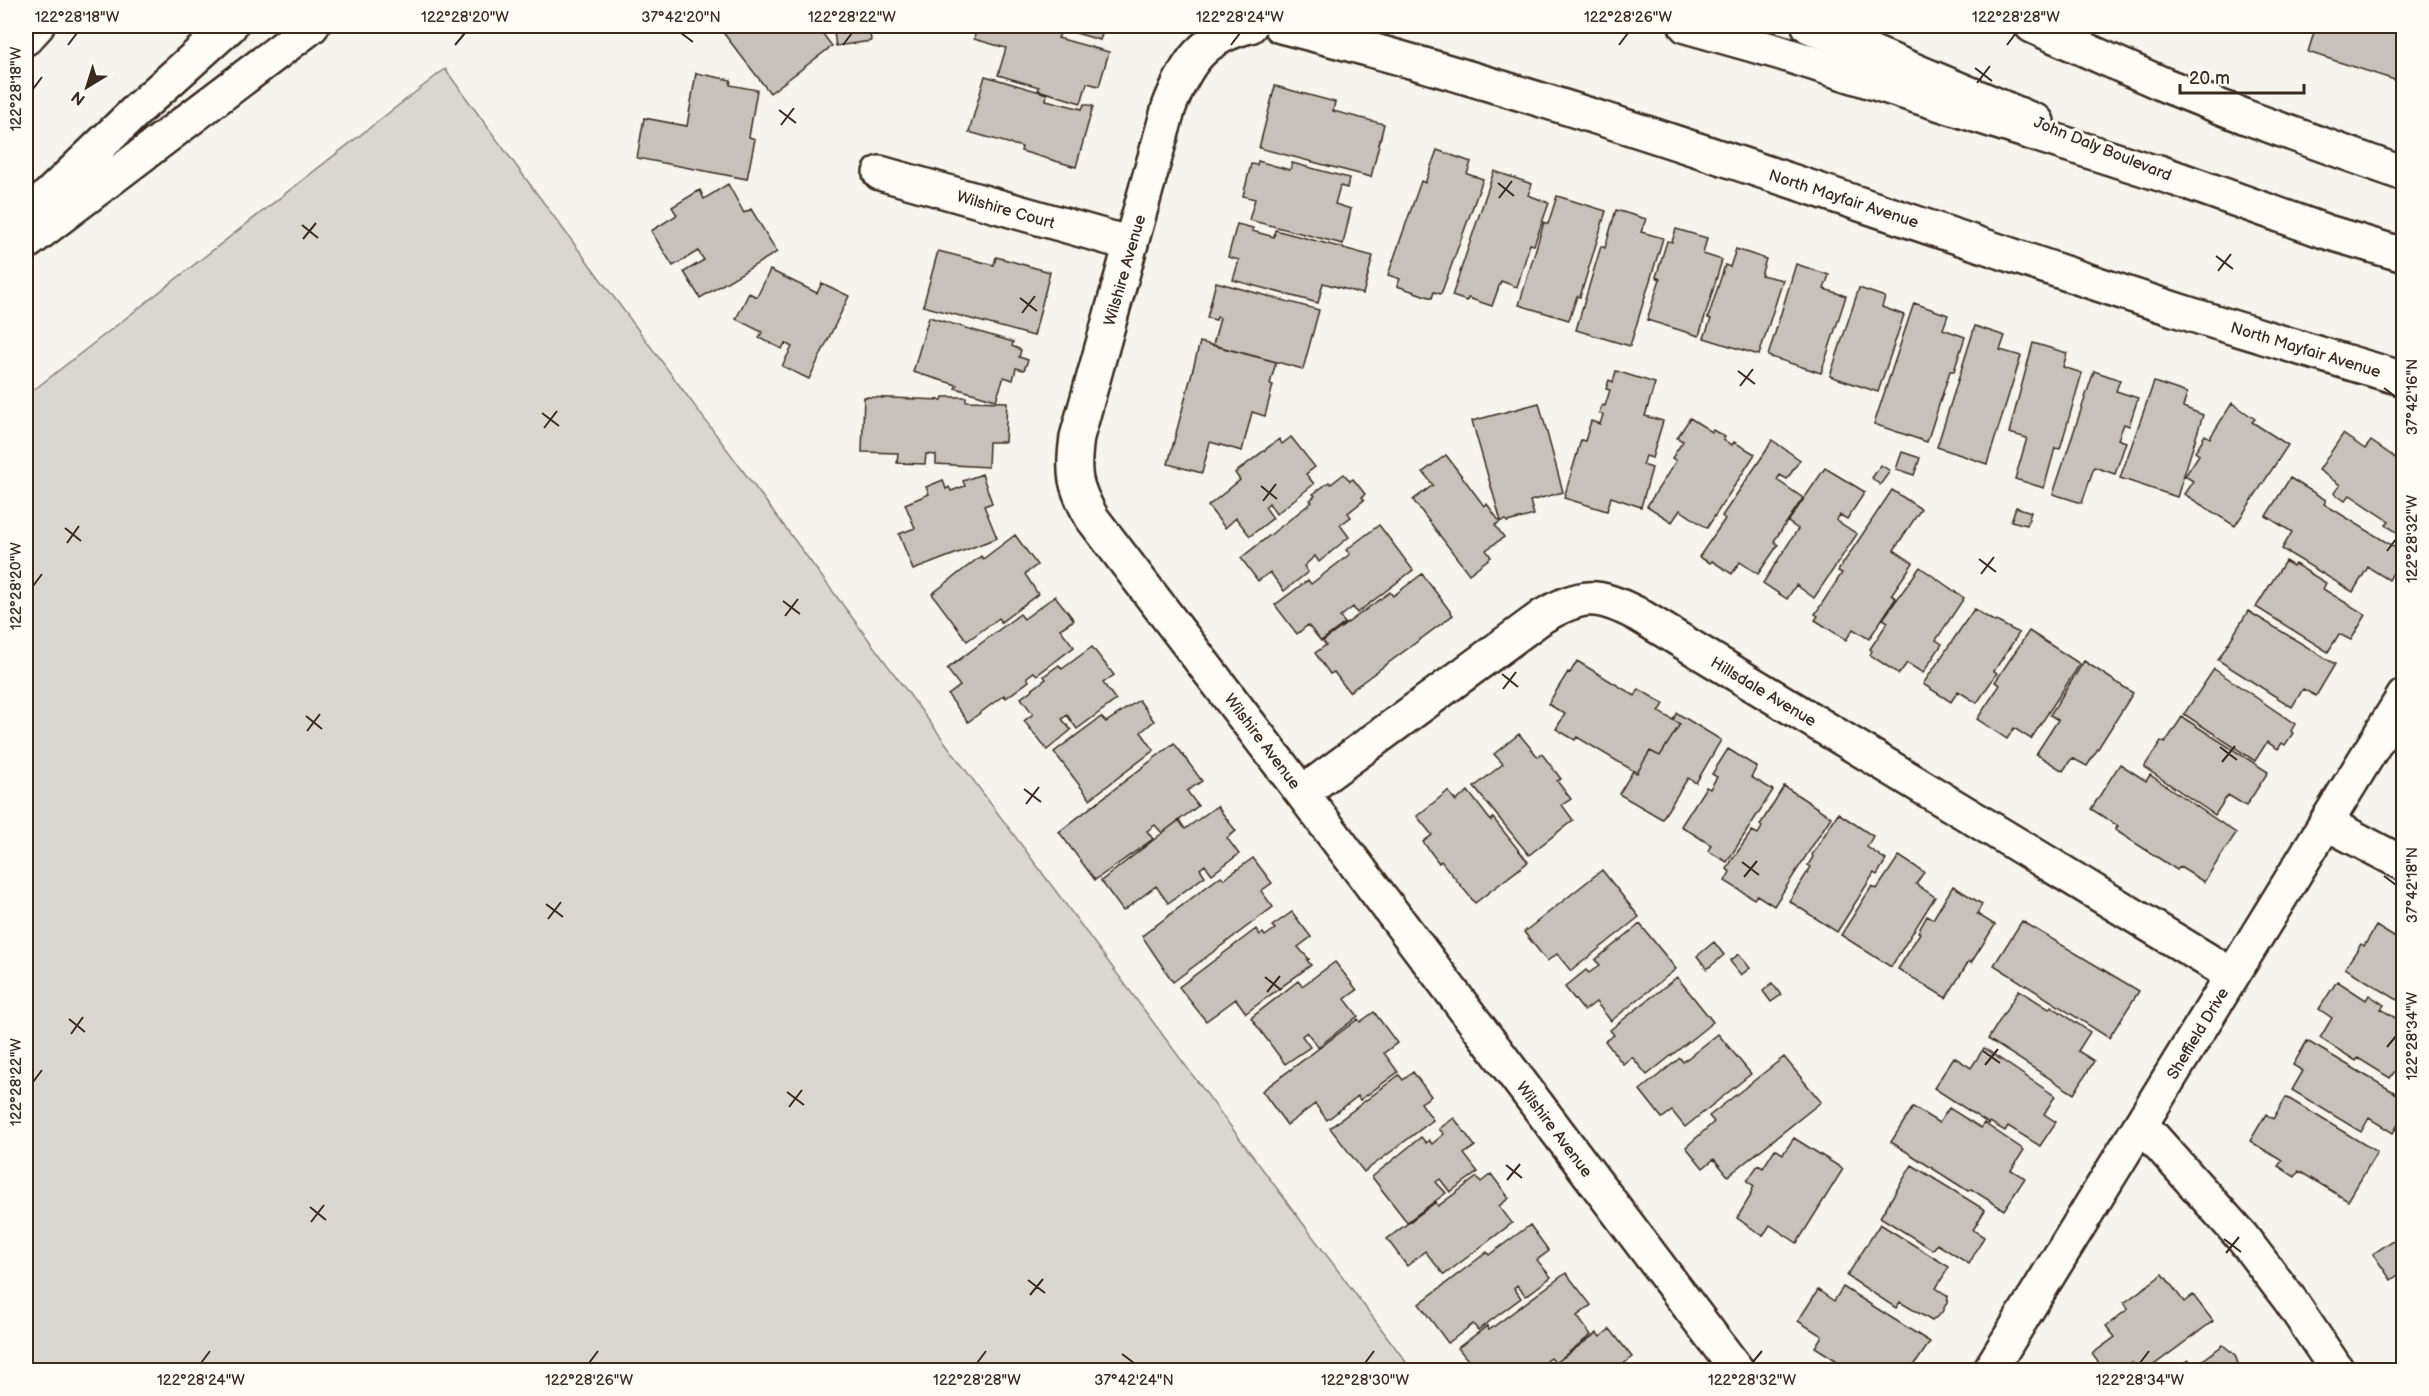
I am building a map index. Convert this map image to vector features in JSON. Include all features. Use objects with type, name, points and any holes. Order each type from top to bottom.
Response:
[{"type":"main road","points":[[26,38],[37,26]]},
{"type":"main road","points":[[26,217],[141,106],[231,26]]},
{"type":"main road","points":[[26,243],[312,26]]},
{"type":"main road","name":"Wilshire Avenue","points":[[1250,26],[1232,30],[1210,41],[1194,57],[1179,80],[1169,107],[1077,437],[1073,465],[1078,492],[1092,518],[1737,1371]]},
{"type":"main road","name":"North Mayfair Avenue","points":[[1281,26],[1372,49],[1488,84],[1735,162],[2183,311],[2403,379]]},
{"type":"main road","points":[[1686,26],[1778,52],[2186,182]]},
{"type":"main road","name":"John Daly Boulevard","points":[[1809,26],[2186,182],[2327,232],[2403,255]]},
{"type":"main road","points":[[2032,26],[2109,62],[2195,97],[2403,174]]},
{"type":"main road","name":"Wilshire Court","points":[[880,174],[1131,244]]},
{"type":"main road","name":"Hillsdale Avenue","points":[[1302,793],[1543,616],[1565,604],[1588,598],[1613,602],[1637,614],[2232,975]]},
{"type":"main road","name":"Sheffield Drive","points":[[1990,1371],[2403,696]]},
{"type":"main road","points":[[2325,823],[2403,864]]},
{"type":"main road","points":[[2142,1124],[2242,1237],[2290,1300],[2337,1371]]},
{"type":"shaded area","points":[[445,69],[1412,1370],[26,1370],[26,396]]},
{"type":"building","points":[[718,26],[817,26],[832,46],[770,93]]},
{"type":"building","points":[[833,26],[922,26],[870,33],[871,41],[836,46]]},
{"type":"building","points":[[977,26],[1028,26],[1060,34],[1058,38],[1109,52],[1099,86],[1087,83],[1081,103],[998,75],[1006,48],[974,39]]},
{"type":"building","points":[[1063,26],[1105,26],[1100,40],[1062,29]]},
{"type":"building","points":[[2316,26],[2404,26],[2404,83],[2308,52]]},
{"type":"building","points":[[696,73],[731,80],[730,85],[757,90],[749,137],[755,139],[747,179],[637,158],[644,118],[687,126]]},
{"type":"building","points":[[985,76],[1047,94],[1046,100],[1082,109],[1084,104],[1093,106],[1076,167],[1021,151],[1022,147],[969,132]]},
{"type":"building","points":[[1275,86],[1335,102],[1333,111],[1384,124],[1371,177],[1259,148]]},
{"type":"building","points":[[1437,150],[1471,162],[1467,174],[1483,179],[1441,294],[1434,292],[1432,298],[1397,286],[1400,279],[1388,275],[1421,181],[1425,183]]},
{"type":"building","points":[[1258,161],[1290,170],[1292,163],[1349,178],[1347,188],[1340,186],[1335,204],[1351,209],[1343,244],[1249,220],[1255,199],[1243,196],[1251,164],[1257,165]]},
{"type":"building","points":[[1494,171],[1532,184],[1528,195],[1549,203],[1534,245],[1530,244],[1517,287],[1501,281],[1492,306],[1468,298],[1467,301],[1452,296]]},
{"type":"building","points":[[728,184],[744,213],[751,209],[777,252],[700,298],[684,272],[704,260],[698,251],[673,266],[651,231],[677,215],[672,207],[700,190],[704,199]]},
{"type":"building","points":[[1557,196],[1606,211],[1580,297],[1577,296],[1569,320],[1519,305],[1544,222],[1548,224]]},
{"type":"building","points":[[1616,210],[1646,219],[1641,232],[1663,238],[1630,346],[1576,330],[1601,246],[1605,248]]},
{"type":"building","points":[[1237,224],[1274,237],[1275,230],[1373,256],[1363,294],[1323,283],[1318,303],[1233,280],[1239,260],[1228,257]]},
{"type":"building","points":[[1676,229],[1707,238],[1703,254],[1722,260],[1699,336],[1647,320],[1660,279],[1656,277],[1667,241],[1672,242]]},
{"type":"building","points":[[1736,249],[1766,259],[1761,275],[1783,280],[1759,355],[1704,338],[1725,265],[1730,267]]},
{"type":"building","points":[[938,251],[994,265],[996,257],[1050,272],[1034,336],[923,306]]},
{"type":"building","points":[[1796,264],[1829,275],[1824,289],[1846,296],[1821,373],[1768,356]]},
{"type":"building","points":[[770,270],[817,293],[822,283],[849,296],[809,379],[782,366],[792,347],[785,343],[782,349],[759,338],[762,332],[736,319],[749,293],[757,297]]},
{"type":"building","points":[[1216,282],[1319,310],[1303,369],[1213,345],[1220,318],[1217,317],[1216,320],[1207,318]]},
{"type":"building","points":[[1859,288],[1885,297],[1882,307],[1904,315],[1878,392],[1830,376]]},
{"type":"building","points":[[1914,303],[1948,315],[1943,329],[1965,337],[1954,371],[1950,371],[1927,442],[1874,424]]},
{"type":"building","points":[[929,317],[1013,342],[1012,346],[1021,350],[1019,357],[1028,360],[1024,370],[1016,368],[1013,380],[1004,377],[996,400],[913,372]]},
{"type":"building","points":[[1975,326],[2005,336],[2000,350],[2021,356],[1987,464],[1937,447]]},
{"type":"building","points":[[1200,342],[1276,362],[1265,416],[1252,412],[1242,451],[1210,442],[1202,473],[1168,464]]},
{"type":"building","points":[[2033,343],[2067,353],[2063,367],[2082,373],[2060,449],[2055,448],[2044,488],[2015,479],[2027,438],[2009,433]]},
{"type":"building","points":[[1616,371],[1655,383],[1645,416],[1663,421],[1652,458],[1646,456],[1643,465],[1652,468],[1641,507],[1611,497],[1607,511],[1564,498],[1581,440],[1585,441],[1591,421],[1600,424],[1603,415],[1599,413],[1602,405],[1605,406],[1610,390],[1606,389],[1609,380],[1613,382]]},
{"type":"building","points":[[2094,371],[2120,380],[2116,391],[2138,398],[2129,426],[2124,424],[2118,439],[2126,442],[2115,474],[2094,467],[2082,503],[2053,494]]},
{"type":"building","points":[[2154,382],[2187,393],[2183,407],[2203,415],[2177,497],[2120,478]]},
{"type":"building","points":[[864,397],[942,400],[943,397],[966,397],[966,401],[1007,402],[1005,442],[989,442],[988,467],[936,464],[936,455],[926,454],[925,464],[897,463],[898,453],[862,452]]},
{"type":"building","points":[[1539,403],[1563,492],[1530,501],[1534,515],[1507,522],[1506,520],[1501,521],[1472,421]]},
{"type":"building","points":[[2232,403],[2255,419],[2252,422],[2288,445],[2235,526],[2184,494],[2193,481],[2185,476],[2199,455],[2195,452],[2205,435],[2210,438]]},
{"type":"building","points":[[1690,418],[1712,432],[1713,430],[1725,437],[1723,440],[1732,445],[1734,442],[1755,454],[1707,528],[1680,510],[1672,522],[1647,506],[1676,461],[1672,458],[1683,441],[1677,438]]},
{"type":"building","points":[[2343,434],[2365,449],[2371,441],[2404,464],[2404,537],[2386,525],[2389,521],[2350,495],[2345,501],[2334,493],[2340,485],[2319,470]]},
{"type":"building","points":[[1291,437],[1315,467],[1306,474],[1314,484],[1276,514],[1269,503],[1265,507],[1273,518],[1250,536],[1236,518],[1225,528],[1208,506],[1240,480],[1235,473],[1279,439],[1282,444]]},
{"type":"building","points":[[1772,440],[1800,460],[1787,479],[1780,475],[1777,480],[1803,498],[1774,541],[1778,545],[1758,574],[1740,562],[1732,574],[1712,561],[1710,563],[1699,557],[1725,519],[1722,516]]},
{"type":"building","points":[[1902,452],[1920,458],[1914,475],[1896,469]]},
{"type":"building","points":[[1446,455],[1484,506],[1487,504],[1500,522],[1495,525],[1504,537],[1486,550],[1491,557],[1469,574],[1413,500],[1433,485],[1423,472]]},
{"type":"building","points":[[1881,465],[1890,471],[1880,485],[1872,478]]},
{"type":"building","points":[[1825,468],[1865,492],[1847,519],[1840,515],[1836,520],[1857,534],[1814,598],[1796,585],[1787,599],[1763,583],[1798,529],[1788,522]]},
{"type":"building","points":[[982,474],[992,503],[984,506],[997,538],[913,570],[899,534],[915,528],[905,504],[929,494],[926,487],[943,480],[946,489],[949,487],[951,491],[965,486],[963,481]]},
{"type":"building","points":[[1344,474],[1350,481],[1353,479],[1365,494],[1362,497],[1364,500],[1348,513],[1351,517],[1340,525],[1349,537],[1319,562],[1315,556],[1304,566],[1308,572],[1284,591],[1270,572],[1258,581],[1241,558],[1312,502],[1310,500],[1315,496],[1313,494]]},
{"type":"building","points":[[2290,478],[2326,500],[2324,504],[2404,553],[2389,580],[2368,567],[2353,592],[2282,549],[2292,532],[2266,516]]},
{"type":"building","points":[[1892,490],[1921,509],[1894,550],[1913,563],[1891,595],[1896,598],[1869,639],[1853,629],[1846,640],[1815,620],[1818,616],[1815,614],[1842,573],[1838,571]]},
{"type":"building","points":[[2016,507],[2031,512],[2027,525],[2011,521]]},
{"type":"building","points":[[1379,525],[1413,570],[1357,613],[1353,607],[1340,617],[1345,623],[1321,641],[1308,625],[1297,634],[1275,605],[1308,580],[1311,584],[1350,554],[1346,550]]},
{"type":"building","points":[[1015,535],[1037,565],[1025,574],[1038,594],[1001,622],[999,618],[967,641],[932,594],[981,556],[983,559]]},
{"type":"building","points":[[2285,561],[2293,566],[2295,564],[2326,583],[2323,589],[2366,615],[2351,640],[2339,634],[2328,652],[2256,607]]},
{"type":"building","points":[[1920,567],[1964,598],[1936,640],[1942,644],[1923,673],[1907,663],[1899,674],[1870,655],[1872,651],[1870,649],[1888,622],[1883,619]]},
{"type":"building","points":[[1422,574],[1453,615],[1349,692],[1334,672],[1330,674],[1315,653],[1326,645],[1323,641],[1390,592],[1393,596]]},
{"type":"building","points":[[1055,596],[1074,620],[1060,629],[1074,647],[1037,675],[1034,672],[1027,677],[1029,681],[1006,698],[1004,695],[968,722],[948,695],[960,686],[947,669],[1020,614],[1024,619]]},
{"type":"building","points":[[1974,609],[2019,633],[1994,671],[1997,673],[1977,703],[1958,691],[1951,702],[1923,684]]},
{"type":"building","points":[[2248,611],[2335,664],[2316,696],[2303,689],[2292,707],[2218,660]]},
{"type":"building","points":[[2029,631],[2080,664],[2031,739],[2014,728],[2007,739],[1977,719],[2000,685],[1995,682]]},
{"type":"building","points":[[1092,647],[1114,675],[1103,683],[1116,700],[1077,729],[1067,715],[1062,719],[1071,730],[1047,750],[1024,721],[1033,714],[1021,698],[1046,679],[1044,676],[1059,665],[1062,669]]},
{"type":"building","points":[[1577,661],[1635,696],[1639,689],[1664,704],[1659,712],[1680,724],[1660,756],[1650,751],[1637,773],[1577,737],[1575,740],[1556,729],[1565,714],[1548,704]]},
{"type":"building","points":[[2084,661],[2133,693],[2087,766],[2072,758],[2063,771],[2036,754],[2058,720],[2050,715]]},
{"type":"building","points":[[2214,669],[2295,724],[2291,731],[2293,733],[2285,745],[2282,743],[2278,749],[2267,742],[2255,761],[2184,714]]},
{"type":"building","points":[[1139,700],[1154,721],[1141,732],[1154,750],[1090,799],[1054,752],[1101,717],[1106,722]]},
{"type":"building","points":[[1677,713],[1721,740],[1696,783],[1688,778],[1662,819],[1619,794],[1633,771],[1637,773],[1650,751],[1660,756],[1680,724],[1673,720]]},
{"type":"building","points":[[2182,717],[2268,772],[2246,806],[2228,795],[2215,815],[2144,767],[2161,741],[2165,743]]},
{"type":"building","points":[[1519,734],[1538,757],[1542,754],[1561,779],[1557,781],[1571,799],[1562,805],[1573,820],[1529,855],[1474,787],[1503,764],[1494,754]]},
{"type":"building","points":[[1174,743],[1202,781],[1187,791],[1198,806],[1162,833],[1155,825],[1147,831],[1153,839],[1095,880],[1059,832]]},
{"type":"building","points":[[1728,749],[1757,767],[1751,777],[1773,790],[1727,862],[1708,851],[1711,845],[1681,826],[1706,787],[1710,789],[1717,777],[1712,774]]},
{"type":"building","points":[[2120,764],[2146,781],[2150,775],[2236,833],[2204,882],[2180,867],[2177,870],[2115,830],[2118,826],[2091,809]]},
{"type":"building","points":[[1784,786],[1831,817],[1774,906],[1757,895],[1754,899],[1725,881],[1730,872],[1727,869],[1732,860],[1752,831],[1758,834],[1762,827],[1760,825]]},
{"type":"building","points":[[1448,791],[1456,801],[1468,791],[1528,862],[1475,903],[1423,842],[1432,835],[1417,816]]},
{"type":"building","points":[[1217,806],[1236,831],[1227,838],[1239,854],[1212,874],[1205,865],[1200,869],[1205,876],[1168,903],[1156,886],[1123,911],[1101,881],[1179,820],[1185,829]]},
{"type":"building","points":[[1838,813],[1873,836],[1867,847],[1886,860],[1877,875],[1874,873],[1837,932],[1789,901],[1811,867],[1808,865],[1812,855]]},
{"type":"building","points":[[1899,856],[1924,872],[1916,884],[1935,897],[1891,967],[1841,935],[1872,886],[1877,889]]},
{"type":"building","points":[[1253,858],[1272,883],[1261,891],[1273,907],[1173,982],[1142,936],[1221,876],[1224,879]]},
{"type":"building","points":[[1602,870],[1639,917],[1571,971],[1557,954],[1547,961],[1524,932]]},
{"type":"building","points":[[1953,886],[1982,904],[1977,914],[1995,925],[1946,998],[1898,969],[1920,933],[1918,932],[1927,916],[1933,919]]},
{"type":"building","points":[[1292,912],[1311,937],[1298,947],[1309,959],[1307,960],[1311,965],[1246,1013],[1236,999],[1206,1021],[1179,987],[1256,929],[1260,935],[1263,933],[1265,936],[1275,929],[1272,926]]},
{"type":"building","points":[[2022,921],[2139,991],[2109,1038],[1994,965]]},
{"type":"building","points":[[1640,924],[1676,969],[1611,1021],[1596,1002],[1584,1011],[1565,987],[1586,970],[1589,973],[1600,965],[1595,960]]},
{"type":"building","points":[[2376,926],[2404,943],[2404,1004],[2345,968],[2361,944],[2364,946]]},
{"type":"building","points":[[1714,942],[1724,955],[1707,969],[1697,956]]},
{"type":"building","points":[[1739,954],[1750,968],[1741,975],[1730,961]]},
{"type":"building","points":[[1335,962],[1357,990],[1345,999],[1358,1016],[1318,1047],[1307,1032],[1302,1036],[1310,1047],[1285,1064],[1251,1018],[1298,981],[1302,986]]},
{"type":"building","points":[[1677,977],[1713,1022],[1647,1075],[1632,1057],[1623,1064],[1605,1041],[1614,1035],[1610,1030]]},
{"type":"building","points":[[2337,981],[2366,1000],[2369,995],[2384,1005],[2381,1009],[2400,1021],[2404,1019],[2404,1058],[2390,1078],[2358,1058],[2356,1061],[2320,1038],[2332,1018],[2319,1009]]},
{"type":"building","points":[[1772,983],[1781,995],[1771,1002],[1763,991]]},
{"type":"building","points":[[2019,990],[2049,1009],[2051,1006],[2090,1032],[2078,1051],[2094,1061],[2074,1094],[1988,1039]]},
{"type":"building","points":[[1374,1012],[1397,1043],[1384,1053],[1398,1072],[1360,1100],[1358,1096],[1327,1120],[1315,1104],[1287,1125],[1262,1091],[1358,1019],[1360,1022]]},
{"type":"building","points":[[1718,1034],[1751,1074],[1685,1127],[1672,1111],[1662,1118],[1640,1090],[1680,1058],[1683,1062]]},
{"type":"building","points":[[2307,1041],[2404,1098],[2404,1115],[2393,1133],[2369,1118],[2361,1132],[2292,1090],[2303,1071],[2293,1065]]},
{"type":"building","points":[[1984,1048],[2055,1096],[2044,1114],[2056,1122],[2040,1146],[2008,1126],[2005,1131],[1990,1122],[1989,1124],[1934,1088],[1954,1057],[1971,1068]]},
{"type":"building","points":[[1784,1057],[1821,1102],[1728,1176],[1714,1159],[1703,1168],[1686,1147],[1714,1122],[1709,1116]]},
{"type":"building","points":[[1413,1072],[1431,1096],[1421,1103],[1433,1120],[1364,1172],[1330,1128],[1399,1075],[1403,1080]]},
{"type":"building","points":[[2286,1097],[2377,1152],[2348,1201],[2299,1171],[2295,1177],[2278,1166],[2282,1161],[2250,1141],[2266,1114],[2273,1119]]},
{"type":"building","points":[[1913,1107],[1939,1123],[1949,1108],[1981,1128],[1984,1123],[2024,1150],[2011,1170],[2025,1178],[2004,1210],[1971,1189],[1968,1191],[1891,1142]]},
{"type":"building","points":[[1454,1118],[1475,1146],[1464,1154],[1478,1172],[1450,1192],[1440,1179],[1436,1182],[1446,1193],[1407,1222],[1372,1177],[1421,1137],[1426,1143],[1429,1140],[1432,1144],[1444,1134],[1439,1129]]},
{"type":"building","points":[[1794,1138],[1843,1169],[1797,1243],[1770,1225],[1763,1236],[1737,1218],[1751,1195],[1754,1186],[1747,1181],[1758,1165],[1763,1168],[1775,1149],[1783,1154]]},
{"type":"building","points":[[1912,1165],[1985,1210],[1973,1230],[1984,1237],[1969,1264],[1937,1244],[1933,1250],[1880,1217]]},
{"type":"building","points":[[1491,1174],[1509,1198],[1499,1206],[1512,1223],[1444,1275],[1425,1251],[1407,1266],[1387,1239],[1436,1202],[1438,1206],[1477,1177],[1481,1182]]},
{"type":"building","points":[[1880,1224],[1949,1267],[1936,1288],[1948,1296],[1947,1302],[1942,1312],[1932,1321],[1900,1302],[1896,1308],[1847,1276]]},
{"type":"building","points":[[1530,1225],[1549,1251],[1537,1260],[1551,1277],[1526,1296],[1517,1285],[1514,1288],[1521,1298],[1478,1330],[1473,1324],[1448,1343],[1419,1304],[1487,1252],[1489,1255]]},
{"type":"building","points":[[2404,1233],[2404,1274],[2402,1272],[2391,1280],[2373,1254]]},
{"type":"building","points":[[1566,1273],[1591,1305],[1577,1316],[1591,1335],[1555,1363],[1551,1358],[1535,1370],[1476,1370],[1458,1348],[1487,1326],[1489,1330]]},
{"type":"building","points":[[2163,1274],[2184,1302],[2193,1295],[2213,1321],[2147,1370],[2138,1370],[2132,1363],[2122,1370],[2104,1370],[2092,1354],[2115,1337],[2106,1326],[2128,1309],[2124,1303]]},
{"type":"building","points":[[1843,1287],[1930,1342],[1911,1370],[1900,1366],[1897,1370],[1849,1370],[1815,1347],[1822,1336],[1798,1321],[1818,1290],[1834,1301]]},
{"type":"building","points":[[1610,1329],[1632,1357],[1621,1366],[1625,1370],[1546,1370],[1597,1333],[1600,1337]]},
{"type":"building","points":[[2223,1345],[2235,1355],[2240,1369],[2174,1370],[2189,1360],[2194,1367]]}]
